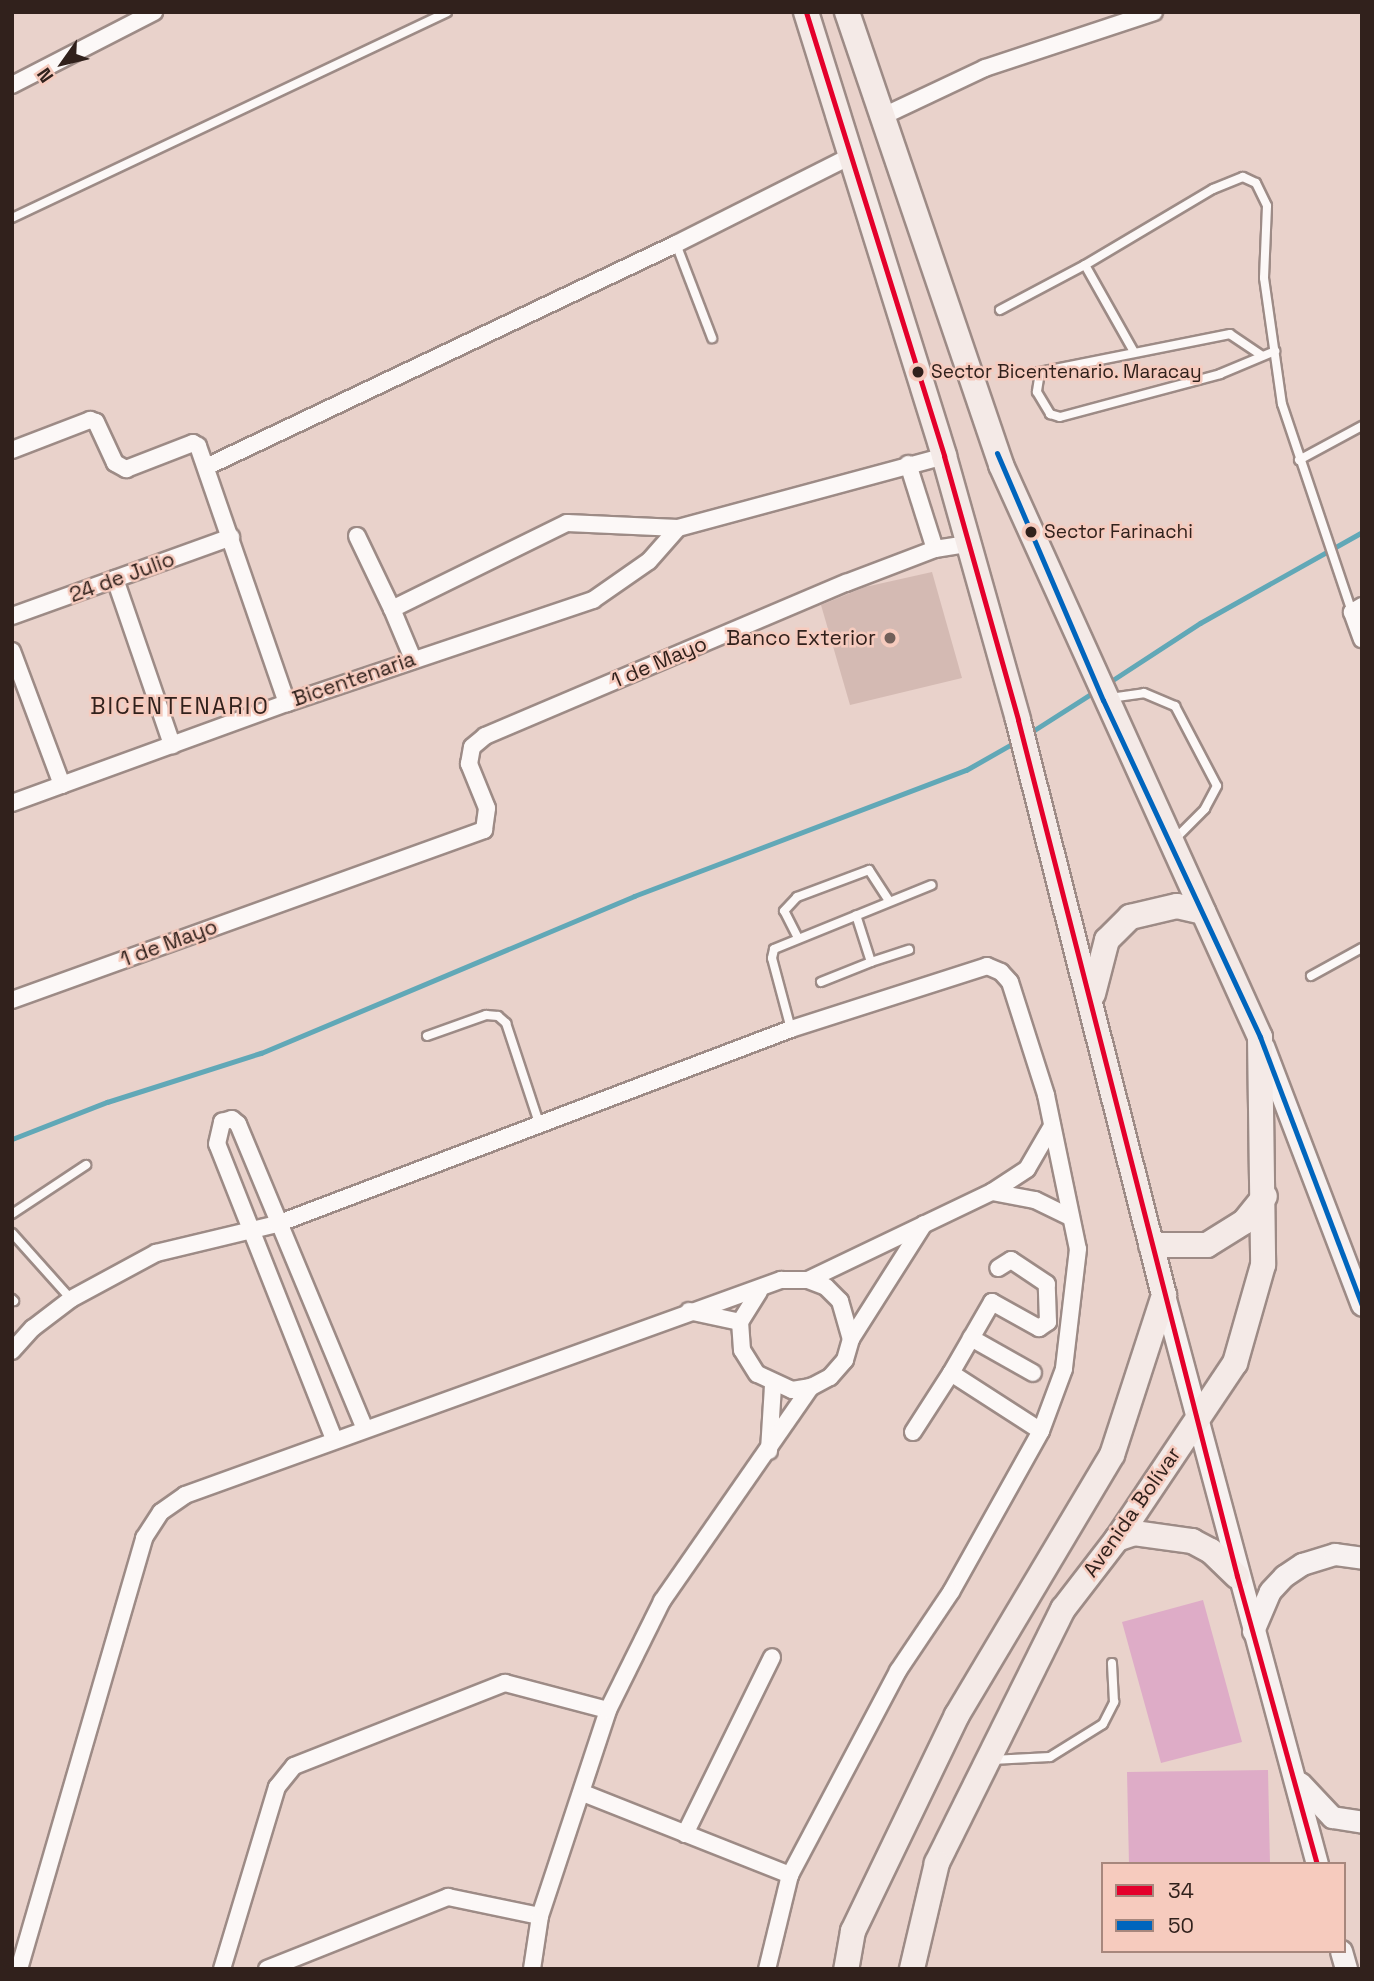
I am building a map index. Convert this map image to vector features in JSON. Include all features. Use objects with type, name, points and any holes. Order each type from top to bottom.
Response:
[{"type":"main road","points":[[806,12],[853,155],[944,456],[1018,720],[1164,1294]]},
{"type":"main road","points":[[847,12],[1001,465],[1102,697],[1260,1037]]},
{"type":"main road","points":[[1091,1001],[1107,940],[1130,916],[1177,906],[1203,912]]},
{"type":"main road","name":"Avenida Bolívar","points":[[912,1969],[937,1863],[1063,1609],[1117,1539],[1234,1363],[1263,1265],[1265,1196],[1260,1037]]},
{"type":"main road","points":[[1151,1245],[1207,1245],[1244,1222],[1265,1196]]},
{"type":"main road","name":"Avenida Bolívar","points":[[846,1969],[853,1931],[957,1715],[1112,1455],[1164,1294]]},
{"type":"main road","points":[[1117,1539],[1134,1533],[1192,1541],[1237,1576]]},
{"type":"street","points":[[12,85],[154,12]]},
{"type":"street","points":[[881,117],[985,68],[1154,12]]},
{"type":"street","points":[[206,467],[676,244],[853,155]]},
{"type":"street","points":[[12,450],[90,420],[96,422],[120,467],[193,443],[202,450],[287,703]]},
{"type":"street","points":[[392,609],[567,523],[678,528],[944,456]]},
{"type":"street","points":[[908,464],[935,549]]},
{"type":"street","name":"Bicentenaria","points":[[12,803],[287,703],[593,600],[649,561],[678,528]]},
{"type":"street","points":[[357,536],[413,659]]},
{"type":"street","name":"24 de Julio","points":[[12,616],[231,537]]},
{"type":"street","name":"1 de Mayo","points":[[12,1000],[484,830],[487,808],[469,764],[472,747],[497,731],[935,549],[968,544]]},
{"type":"street","points":[[115,579],[172,745]]},
{"type":"street","points":[[1357,609],[1362,639]]},
{"type":"street","points":[[12,651],[62,785]]},
{"type":"street","points":[[12,1351],[33,1328],[71,1299],[156,1253],[277,1224],[791,1029],[987,966],[1002,972],[1010,982],[1046,1094],[1078,1249],[1064,1369],[1041,1432],[951,1592],[898,1671],[790,1875],[767,1969]]},
{"type":"street","points":[[1260,1037],[1360,1297]]},
{"type":"street","points":[[334,1439],[217,1144],[222,1122],[232,1119],[238,1124],[277,1224],[365,1429]]},
{"type":"street","points":[[808,1280],[992,1192],[1027,1169],[1052,1126]]},
{"type":"street","points":[[992,1192],[1035,1200],[1070,1217]]},
{"type":"street","points":[[759,1291],[740,1322],[742,1350],[757,1374],[773,1385],[811,1387],[831,1377],[845,1360],[851,1339],[924,1224]]},
{"type":"street","points":[[913,1432],[992,1302],[1039,1328],[1048,1322],[1048,1284],[1011,1260],[998,1268]]},
{"type":"street","points":[[19,1969],[144,1538],[161,1512],[185,1494],[687,1311],[759,1291],[781,1280],[808,1280],[826,1287],[840,1301],[851,1339]]},
{"type":"street","points":[[1164,1294],[1198,1416],[1237,1576],[1316,1862]]},
{"type":"street","points":[[687,1311],[740,1322]]},
{"type":"street","points":[[971,1338],[1032,1373]]},
{"type":"street","points":[[951,1373],[1041,1432]]},
{"type":"street","points":[[769,1453],[773,1385]]},
{"type":"street","points":[[532,1969],[540,1916],[583,1793],[608,1710],[662,1601],[769,1453],[811,1387]]},
{"type":"street","points":[[1253,1631],[1270,1591],[1284,1576],[1335,1554],[1362,1558]]},
{"type":"street","points":[[685,1834],[772,1657]]},
{"type":"street","points":[[222,1969],[277,1787],[294,1766],[505,1683],[608,1710]]},
{"type":"street","points":[[1293,1773],[1315,1803],[1332,1817],[1362,1822]]},
{"type":"street","points":[[583,1793],[790,1875]]},
{"type":"street","points":[[267,1969],[448,1897],[540,1916]]},
{"type":"lane","points":[[12,218],[447,12]]},
{"type":"lane","points":[[1000,310],[1085,265],[1213,189],[1243,177],[1252,179],[1267,206],[1264,278],[1282,404],[1320,524],[1357,609]]},
{"type":"lane","points":[[676,244],[712,338]]},
{"type":"lane","points":[[1085,265],[1134,352]]},
{"type":"lane","points":[[1261,355],[1230,334],[1040,372],[1035,380],[1040,401],[1050,414],[1060,417],[1220,374],[1275,351]]},
{"type":"lane","points":[[1299,460],[1362,426]]},
{"type":"lane","points":[[1102,697],[1133,692],[1175,706],[1216,786],[1205,809],[1169,844]]},
{"type":"lane","points":[[797,936],[784,911],[797,897],[869,870],[889,901]]},
{"type":"lane","points":[[791,1029],[772,958],[781,943],[932,885]]},
{"type":"lane","points":[[856,915],[871,962]]},
{"type":"lane","points":[[1311,976],[1362,948]]},
{"type":"lane","points":[[821,982],[909,950]]},
{"type":"lane","points":[[427,1037],[486,1015],[498,1016],[506,1023],[539,1123]]},
{"type":"lane","points":[[12,1214],[86,1165]]},
{"type":"lane","points":[[12,1233],[71,1299]]},
{"type":"lane","points":[[989,1760],[1050,1758],[1103,1724],[1114,1702],[1112,1663]]},
{"type":"shaded area","points":[[1203,1600],[1242,1742],[1161,1763],[1122,1622]]},
{"type":"shaded area","points":[[1268,1770],[1270,1862],[1129,1862],[1127,1772]]},
{"type":"building","name":"Banco Exterior","points":[[932,572],[962,678],[850,705],[821,605],[865,587]]},
{"type":"waterway","points":[[1108,683],[1200,623],[1362,532]]},
{"type":"waterway","points":[[1028,734],[1097,690]]},
{"type":"waterway","points":[[12,1139],[107,1102],[261,1053],[634,896],[966,770],[1017,741]]},
{"type":"transit line","name":"34","points":[[806,12],[944,456],[1018,720],[1237,1576],[1316,1862]]},
{"type":"transit line","name":"50","points":[[997,453],[1103,700],[1260,1037],[1362,1305]]},
{"type":"place","name":"Sector Bicentenario. Maracay","points":[[918,372]]},
{"type":"place","name":"Sector Farinachi","points":[[1031,532]]},
{"type":"place","name":"Banco Exterior","points":[[890,638]]},
{"type":"district","name":"BICENTENARIO","points":[[180,706]]}]
